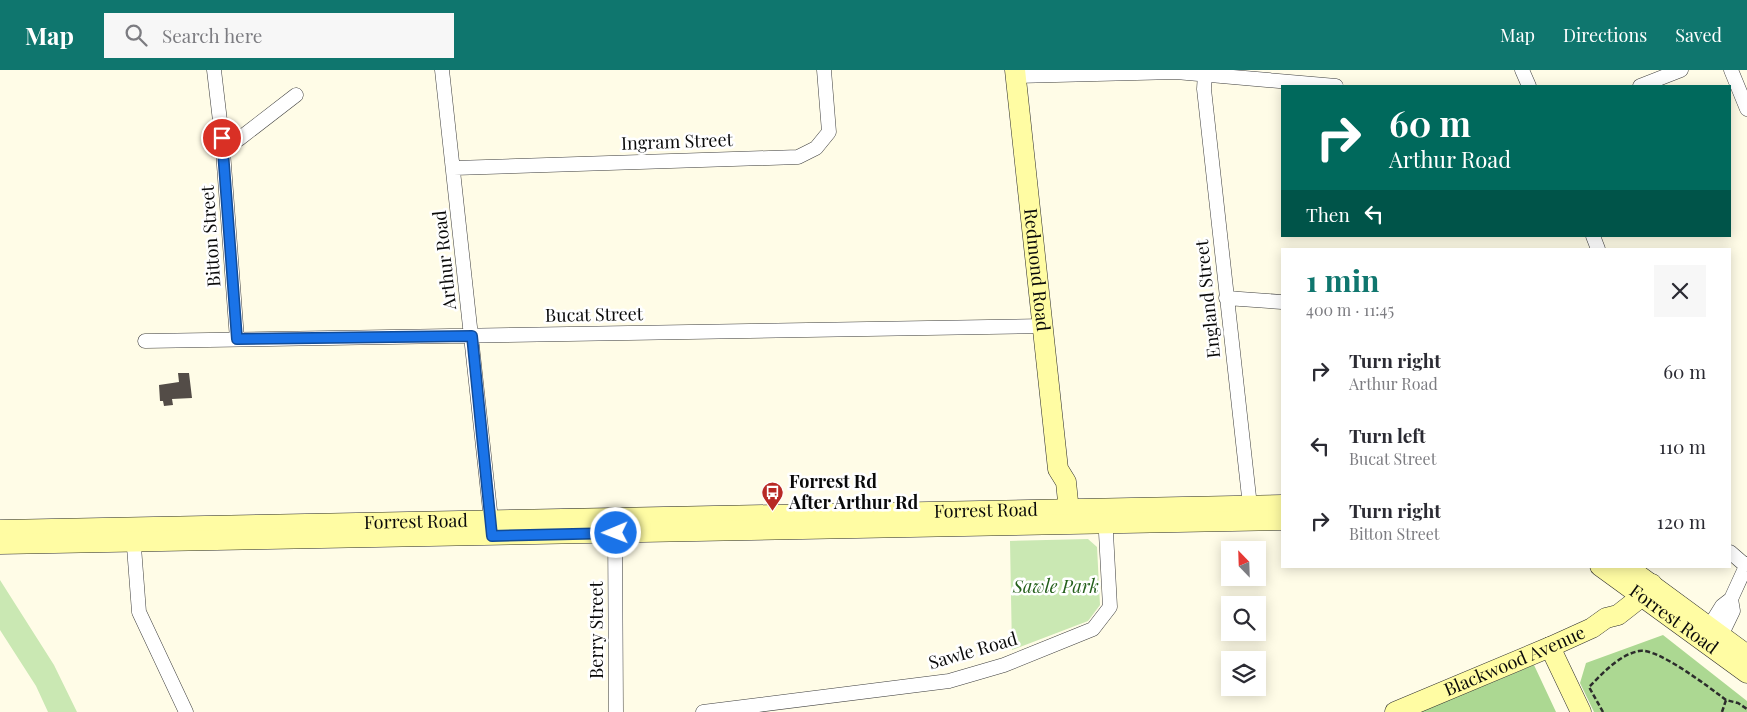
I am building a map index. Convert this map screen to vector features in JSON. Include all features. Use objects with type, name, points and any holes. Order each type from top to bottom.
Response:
[{"type":"main road","name":"Redmond Road","points":[[1015,73],[1058,469],[1052,483],[1062,516]]},
{"type":"main road","name":"Forrest Road","points":[[0,544],[133,535],[1251,513],[1281,505]]},
{"type":"main road","name":"Forrest Road","points":[[1251,513],[1281,520]]},
{"type":"main road","name":"Forrest Road","points":[[0,530],[133,535]]},
{"type":"main road","name":"Forrest Road","points":[[1605,568],[1637,582],[1711,638],[1747,673]]},
{"type":"main road","name":"Blackwood Avenue","points":[[1395,712],[1550,647],[1592,628],[1606,618],[1618,615],[1637,582]]},
{"type":"main road","name":"Forrest Road","points":[[1711,638],[1747,656]]},
{"type":"main road","points":[[1550,647],[1581,712]]},
{"type":"street","name":"Bitton Street","points":[[214,70],[223,148],[237,339]]},
{"type":"street","name":"Arthur Road","points":[[442,70],[492,528]]},
{"type":"street","name":"Ingram Street","points":[[454,168],[798,156],[816,148],[829,132],[824,70]]},
{"type":"street","points":[[1522,70],[1525,85]]},
{"type":"street","points":[[1643,85],[1681,70]]},
{"type":"street","points":[[1731,70],[1747,109]]},
{"type":"street","points":[[1015,73],[1205,73],[1326,85]]},
{"type":"street","name":"England Street","points":[[1205,73],[1204,88],[1251,513]]},
{"type":"street","points":[[223,148],[239,139],[296,96]]},
{"type":"street","points":[[1226,298],[1281,302]]},
{"type":"street","name":"Bucat Street","points":[[145,340],[1043,326]]},
{"type":"street","name":"Sawle Road","points":[[703,712],[949,681],[1004,665],[1094,629],[1110,607],[1105,516]]},
{"type":"street","name":"Berry Street","points":[[615,526],[616,712]]},
{"type":"street","points":[[133,535],[139,612],[186,712]]},
{"type":"street","points":[[1711,638],[1722,606],[1731,599],[1746,565],[1731,553]]},
{"type":"path","points":[[1603,712],[1589,687],[1614,663],[1640,650],[1662,656],[1726,700],[1738,702],[1747,709]]},
{"type":"path","points":[[1722,712],[1726,700]]},
{"type":"green space","name":"Sawle Park","points":[[1088,539],[1097,547],[1100,605],[1088,621],[1012,650],[1010,541]]},
{"type":"green space","points":[[0,580],[54,665],[77,712],[48,712],[36,686],[0,630]]},
{"type":"green space","points":[[1663,635],[1747,701],[1747,712],[1594,712],[1580,683],[1586,663]]},
{"type":"green space","points":[[1534,665],[1556,712],[1420,712]]},
{"type":"building","points":[[178,373],[189,373],[192,398],[172,399],[173,405],[164,406],[163,401],[160,401],[159,385],[179,382]]},
{"type":"place","name":"Forrest Rd After Arthur Rd","points":[[773,511]]},
{"type":"route","points":[[222,138],[237,339],[472,336],[492,536],[616,533]]}]
